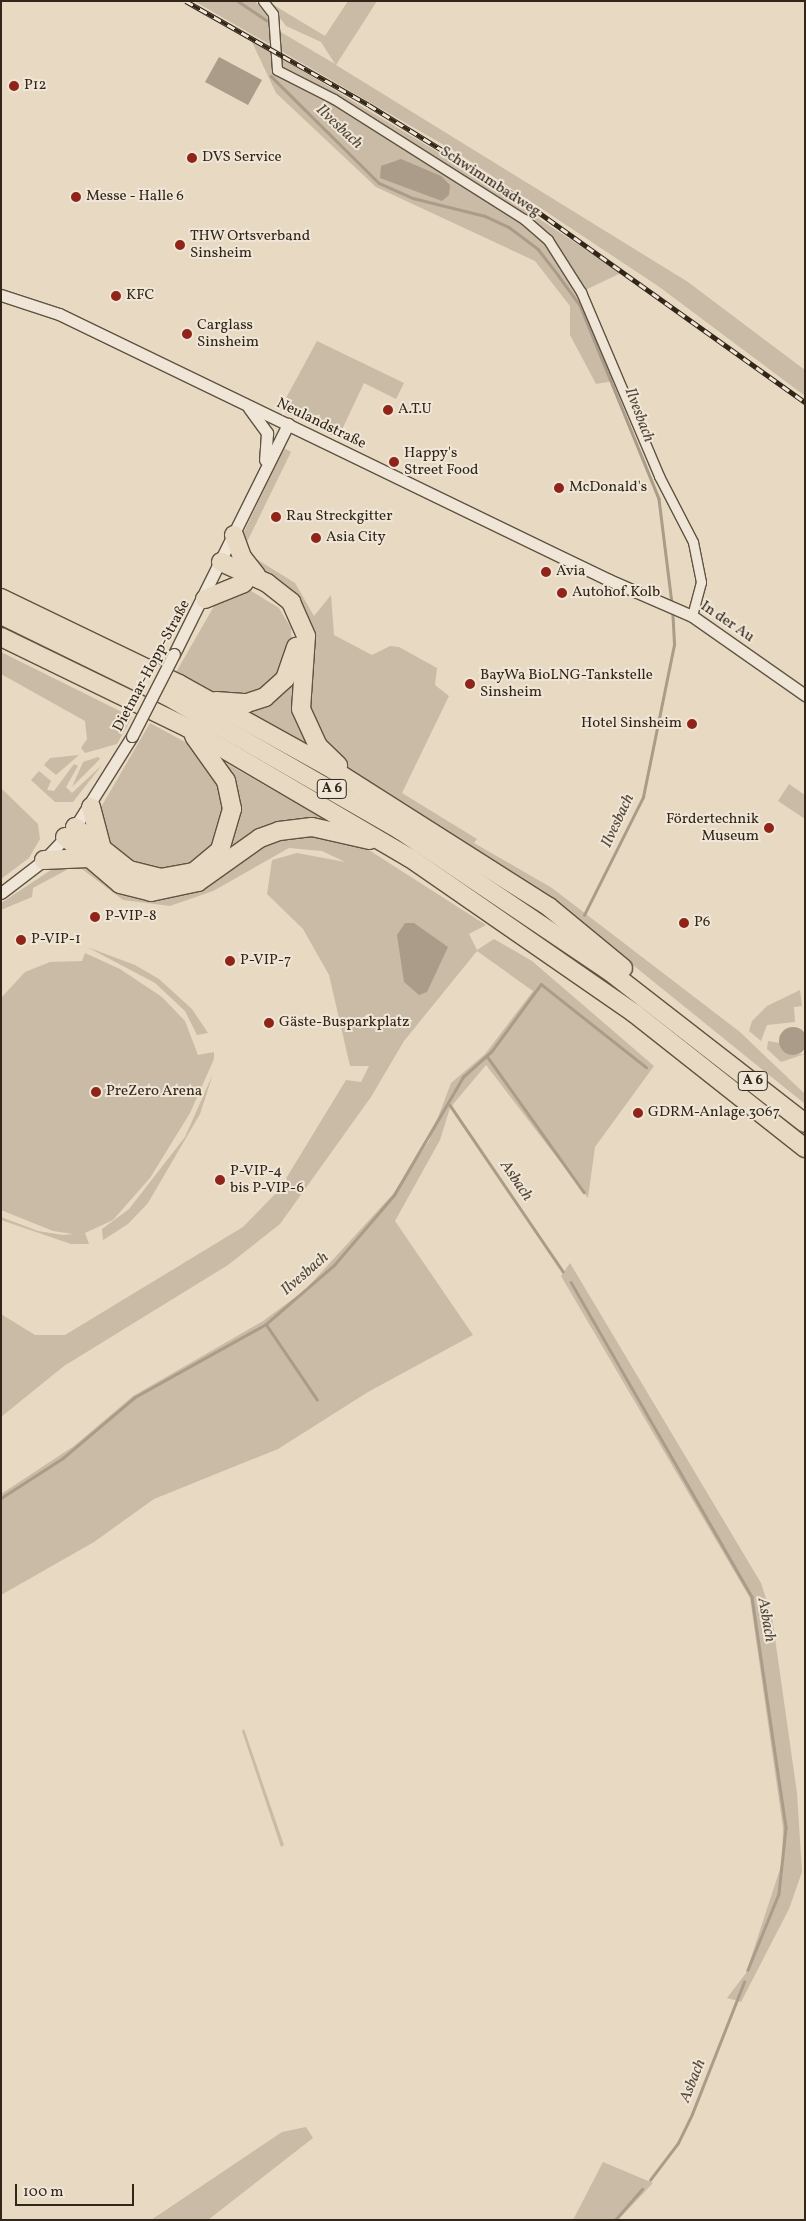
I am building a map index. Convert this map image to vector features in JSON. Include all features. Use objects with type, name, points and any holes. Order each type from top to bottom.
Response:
[{"type":"highway","points":[[211,701],[247,703],[264,697],[286,679],[292,666],[296,641],[287,613],[252,581],[234,535]]},
{"type":"highway","points":[[220,566],[291,602],[303,623],[306,652],[300,694],[306,723],[318,746],[356,783]]},
{"type":"highway","points":[[204,599],[252,581]]},
{"type":"highway","points":[[1,598],[211,701],[356,783],[549,907],[633,976],[644,996]]},
{"type":"highway","name":"A 6","points":[[1,615],[167,696],[335,791],[509,900],[672,1017],[805,1123]]},
{"type":"highway","name":"A 6","points":[[1,637],[188,728],[388,844],[496,914],[688,1053],[805,1148]]},
{"type":"highway","points":[[44,860],[95,855],[129,870],[160,878],[194,872],[220,850],[231,820],[231,795],[220,770],[188,728]]},
{"type":"highway","points":[[91,807],[95,855]]},
{"type":"highway","points":[[70,832],[95,855],[120,884],[151,892],[198,882],[260,838],[286,829],[312,827],[388,844]]},
{"type":"street","name":"Schwimmbadweg","points":[[263,1],[272,14],[277,70],[342,104],[524,218],[548,240],[589,308],[659,476],[693,542],[701,582],[692,616]]},
{"type":"street","name":"Neulandstraße","points":[[1,294],[59,314],[625,587]]},
{"type":"street","points":[[246,404],[264,427],[269,442],[257,483]]},
{"type":"street","name":"Dietmar-Hopp-Straße","points":[[1,892],[44,860],[91,807],[132,736],[204,599],[257,483],[288,424]]},
{"type":"street","name":"In der Au","points":[[625,587],[692,616],[805,695]]},
{"type":"shaded area","points":[[194,1],[255,1],[279,31],[335,64],[321,42],[286,26],[267,1],[325,36],[348,1],[377,1],[336,65],[688,282],[805,370],[805,396],[658,286],[456,152]]},
{"type":"shaded area","points":[[251,40],[441,154],[621,273],[581,292],[620,380],[596,384],[570,335],[570,306],[535,261],[376,187],[276,93]]},
{"type":"shaded area","points":[[219,57],[262,80],[248,105],[205,82]]},
{"type":"shaded area","points":[[401,159],[441,176],[450,185],[449,195],[442,201],[380,178],[381,166]]},
{"type":"shaded area","points":[[317,341],[404,383],[396,399],[364,383],[338,438],[280,409]]},
{"type":"shaded area","points":[[284,448],[291,452],[246,544],[243,534]]},
{"type":"shaded area","points":[[250,555],[295,583],[314,616],[331,595],[334,635],[372,655],[390,646],[399,647],[437,668],[435,685],[449,696],[402,793],[477,839],[474,843],[552,888],[740,1032],[805,1094],[805,1104],[566,911],[336,760],[307,714],[311,641],[304,607],[295,592],[253,565]]},
{"type":"shaded area","points":[[248,589],[279,608],[291,628],[292,657],[264,694],[216,696],[175,674],[217,601]]},
{"type":"shaded area","points":[[1,652],[132,717],[117,744],[85,753],[81,748],[87,739],[85,721],[1,674]]},
{"type":"shaded area","points":[[294,672],[318,751],[237,707]]},
{"type":"shaded area","points":[[150,723],[185,742],[215,769],[228,818],[202,863],[157,870],[133,863],[105,843],[97,814]]},
{"type":"shaded area","points":[[79,755],[56,775],[44,765],[50,758]]},
{"type":"shaded area","points":[[98,757],[100,759],[72,787],[83,762]]},
{"type":"shaded area","points":[[224,762],[336,826],[313,823],[226,855]]},
{"type":"shaded area","points":[[74,764],[78,766],[66,787],[72,793],[102,765],[73,802],[55,802],[31,780],[39,771],[51,781],[47,790],[54,791]]},
{"type":"shaded area","points":[[789,784],[805,795],[805,819],[778,801]]},
{"type":"shaded area","points":[[1,788],[38,824],[40,839],[29,858],[1,879]]},
{"type":"shaded area","points":[[299,832],[361,845],[486,925],[469,934],[477,950],[494,939],[532,961],[654,1066],[595,1147],[588,1198],[486,1065],[450,1108],[440,1140],[395,1221],[473,1335],[368,1392],[278,1449],[154,1499],[94,1542],[1,1595],[1,1494],[74,1446],[133,1396],[263,1321],[305,1290],[393,1194],[429,1141],[451,1083],[485,1054],[533,991],[477,951],[404,1041],[371,1097],[280,1224],[228,1265],[64,1366],[1,1417],[1,1314],[35,1335],[65,1335],[243,1227],[279,1190],[346,1080],[361,1082],[369,1066],[350,1066],[329,975],[303,929],[267,894],[272,860],[297,853],[345,862],[322,851],[289,848],[213,891],[170,906],[123,900],[82,869],[72,867],[33,888],[32,897],[1,910],[1,903],[57,866],[86,865],[118,888]]},
{"type":"shaded area","points":[[405,923],[414,923],[448,947],[427,992],[419,995],[404,982],[397,935]]},
{"type":"shaded area","points":[[87,947],[135,965],[159,979],[192,1009],[208,1033],[197,1035],[185,1011],[155,983]]},
{"type":"shaded area","name":"PreZero Arena","points":[[85,953],[120,969],[162,997],[185,1021],[198,1055],[214,1052],[214,1059],[190,1113],[150,1178],[113,1220],[85,1233],[89,1244],[71,1244],[1,1220],[1,1217],[38,1231],[63,1235],[73,1234],[53,1231],[1,1210],[1,998],[25,972],[50,962],[82,961]]},
{"type":"shaded area","points":[[800,990],[802,1006],[794,1007],[795,1022],[767,1025],[761,1041],[749,1031],[752,1021],[767,1006]]},
{"type":"shaded area","points":[[793,1027],[803,1031],[807,1041],[803,1051],[793,1055],[783,1051],[779,1041],[783,1031]]},
{"type":"shaded area","points":[[768,1041],[780,1043],[792,1055],[805,1054],[781,1062],[767,1049]]},
{"type":"shaded area","points":[[213,1074],[200,1114],[148,1203],[128,1224],[103,1240],[102,1229],[129,1209],[185,1137]]},
{"type":"shaded area","points":[[570,1263],[761,1583],[772,1617],[797,1793],[802,1872],[789,1909],[741,2002],[727,1998],[746,1973],[782,1863],[783,1828],[750,1598],[561,1276]]},
{"type":"shaded area","points":[[244,1729],[284,1845],[281,1847],[242,1731]]},
{"type":"shaded area","points":[[306,2127],[313,2138],[208,2220],[151,2220],[282,2132]]},
{"type":"shaded area","points":[[603,2162],[653,2183],[618,2220],[573,2220]]},
{"type":"waterway","name":"Ilvesbach","points":[[238,1],[266,20]]},
{"type":"waterway","name":"Ilvesbach","points":[[271,76],[379,183],[413,198],[485,216],[509,227],[538,249],[558,275],[580,305],[659,499],[672,603]]},
{"type":"waterway","name":"Ilvesbach","points":[[584,915],[643,797],[674,644],[672,611]]},
{"type":"waterway","name":"Ilvesbach","points":[[1,1498],[63,1458],[135,1397],[266,1324],[334,1265],[394,1195],[463,1077],[491,1052],[541,984],[646,1067]]},
{"type":"waterway","points":[[487,1056],[584,1192]]},
{"type":"waterway","name":"Asbach","points":[[450,1105],[563,1271]]},
{"type":"waterway","name":"Asbach","points":[[571,1282],[752,1597],[786,1828],[779,1894],[748,1970]]},
{"type":"waterway","points":[[266,1324],[317,1399]]},
{"type":"waterway","name":"Asbach","points":[[650,2180],[678,2143],[692,2114],[744,1982]]},
{"type":"waterway","name":"Asbach","points":[[615,2220],[642,2189]]},
{"type":"railway","points":[[186,1],[369,105],[509,191],[805,402]]},
{"type":"place","name":"P12","points":[[14,86]]},
{"type":"place","name":"DVS Service","points":[[192,158]]},
{"type":"place","name":"Messe - Halle 6","points":[[76,197]]},
{"type":"place","name":"THW Ortsverband Sinsheim","points":[[180,245]]},
{"type":"place","name":"KFC","points":[[116,296]]},
{"type":"place","name":"Carglass Sinsheim","points":[[187,334]]},
{"type":"place","name":"A.T.U","points":[[388,410]]},
{"type":"place","name":"Happy's Street Food","points":[[394,462]]},
{"type":"place","name":"McDonald's","points":[[559,488]]},
{"type":"place","name":"Rau Streckgitter","points":[[276,517]]},
{"type":"place","name":"Asia City","points":[[316,538]]},
{"type":"place","name":"Avia","points":[[546,572]]},
{"type":"place","name":"Autohof Kolb","points":[[562,593]]},
{"type":"place","name":"BayWa BioLNG-Tankstelle Sinsheim","points":[[470,684]]},
{"type":"place","name":"Hotel Sinsheim","points":[[692,724]]},
{"type":"place","name":"Fördertechnik Museum","points":[[769,828]]},
{"type":"place","name":"P-VIP-8","points":[[95,917]]},
{"type":"place","name":"P6","points":[[684,923]]},
{"type":"place","name":"P-VIP-1","points":[[21,940]]},
{"type":"place","name":"P-VIP-7","points":[[230,961]]},
{"type":"place","name":"Gäste-Busparkplatz","points":[[269,1023]]},
{"type":"place","name":"PreZero Arena","points":[[96,1092]]},
{"type":"place","name":"GDRM-Anlage 3067","points":[[638,1113]]},
{"type":"place","name":"P-VIP-4 bis P-VIP-6","points":[[220,1180]]}]
